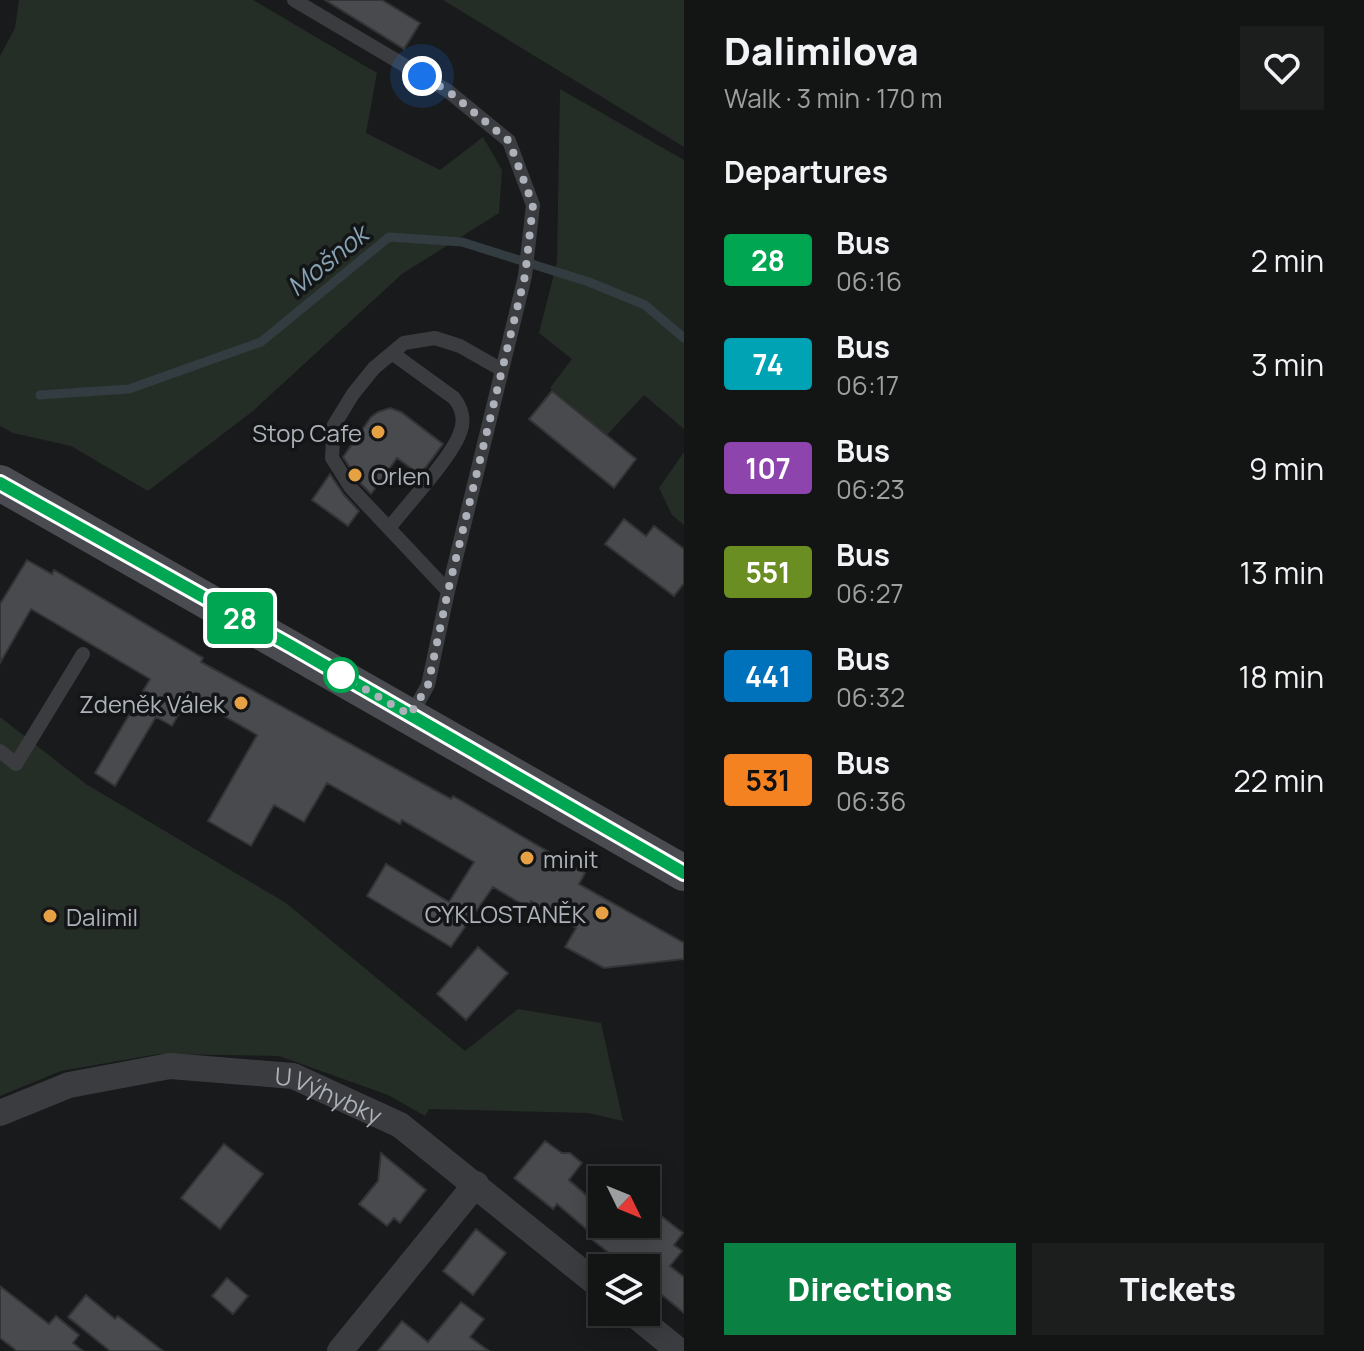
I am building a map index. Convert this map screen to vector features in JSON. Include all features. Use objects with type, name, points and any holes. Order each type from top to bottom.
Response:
[{"type":"main road","points":[[2,488],[410,715],[684,873]]},
{"type":"street","name":"U Výhybky","points":[[0,1113],[69,1085],[170,1066],[293,1076],[400,1125],[588,1276]]},
{"type":"street","points":[[340,1351],[476,1184]]},
{"type":"street","points":[[648,1326],[679,1351]]},
{"type":"lane","points":[[294,0],[448,91],[509,141],[533,205],[525,276],[428,685],[410,715]]},
{"type":"lane","points":[[448,591],[351,488],[332,458],[334,425],[374,368],[404,343],[435,338],[460,346],[502,370]]},
{"type":"lane","points":[[389,528],[450,451],[461,433],[462,419],[460,406],[454,398],[392,353]]},
{"type":"lane","points":[[0,751],[16,764],[83,654]]},
{"type":"shaded area","points":[[19,0],[253,0],[377,73],[366,133],[440,170],[483,137],[502,170],[499,213],[402,274],[253,411],[148,491],[71,446],[13,433],[0,426],[0,56],[15,28]]},
{"type":"shaded area","points":[[443,0],[684,0],[684,147]]},
{"type":"shaded area","points":[[560,89],[684,160],[684,429],[644,395],[607,435],[550,388],[572,359],[539,333],[557,262]]},
{"type":"shaded area","points":[[684,452],[684,525],[672,515],[659,488]]},
{"type":"shaded area","points":[[0,717],[86,784],[286,903],[465,1051],[518,1009],[601,1023],[623,1121],[588,1113],[429,1109],[425,1116],[388,1095],[279,1056],[158,1054],[61,1071],[0,1096]]},
{"type":"building","points":[[325,0],[382,0],[420,23],[404,49]]},
{"type":"building","points":[[552,391],[636,459],[614,488],[529,419]]},
{"type":"building","points":[[390,408],[401,412],[443,444],[420,475],[397,458],[371,494],[343,457],[371,417]]},
{"type":"building","points":[[330,474],[359,511],[348,526],[312,500]]},
{"type":"building","points":[[624,519],[646,536],[654,526],[684,549],[684,583],[674,596],[605,544]]},
{"type":"building","points":[[27,560],[52,574],[54,570],[203,658],[201,662],[451,799],[453,796],[585,873],[579,884],[684,943],[684,959],[604,968],[565,947],[576,928],[531,901],[527,907],[493,887],[451,947],[367,896],[386,864],[449,902],[474,862],[402,820],[400,824],[327,783],[304,822],[274,805],[251,846],[208,821],[257,735],[189,696],[172,726],[156,717],[115,786],[95,773],[150,679],[31,609],[0,663],[0,604]]},
{"type":"building","points":[[478,947],[508,973],[466,1020],[437,994]]},
{"type":"building","points":[[545,1141],[562,1153],[570,1153],[582,1163],[569,1180],[588,1197],[588,1231],[557,1204],[553,1209],[514,1178]]},
{"type":"building","points":[[224,1144],[263,1174],[220,1229],[181,1198]]},
{"type":"building","points":[[381,1153],[426,1190],[400,1223],[394,1218],[387,1226],[359,1204],[378,1181]]},
{"type":"building","points":[[660,1215],[683,1233],[674,1245],[682,1251],[670,1266],[684,1277],[684,1313],[660,1294],[660,1254],[610,1254],[590,1238],[660,1238]]},
{"type":"building","points":[[476,1229],[506,1253],[473,1295],[443,1271]]},
{"type":"building","points":[[227,1278],[248,1296],[233,1314],[212,1296]]},
{"type":"building","points":[[0,1286],[49,1324],[56,1316],[79,1335],[73,1343],[83,1351],[17,1351],[0,1338]]},
{"type":"building","points":[[86,1295],[163,1351],[110,1351],[68,1317]]},
{"type":"building","points":[[461,1302],[484,1319],[470,1337],[489,1351],[378,1351],[402,1321],[428,1342]]},
{"type":"waterway","name":"Mošnok","points":[[40,395],[129,389],[261,342],[389,237],[462,242],[589,282],[645,305],[684,338]]},
{"type":"bus line","name":"28","points":[[0,483],[291,646],[684,873]]},
{"type":"place","name":"Stop Cafe","points":[[378,432]]},
{"type":"place","name":"Orlen","points":[[355,475]]},
{"type":"place","name":"Zdeněk Válek","points":[[241,703]]},
{"type":"place","name":"minit","points":[[527,858]]},
{"type":"place","name":"CYKLOSTANĚK","points":[[602,913]]},
{"type":"place","name":"Dalimil","points":[[50,916]]},
{"type":"route","points":[[341,675],[410,715],[428,685],[530,249],[533,205],[509,141],[448,91],[422,76]]}]
